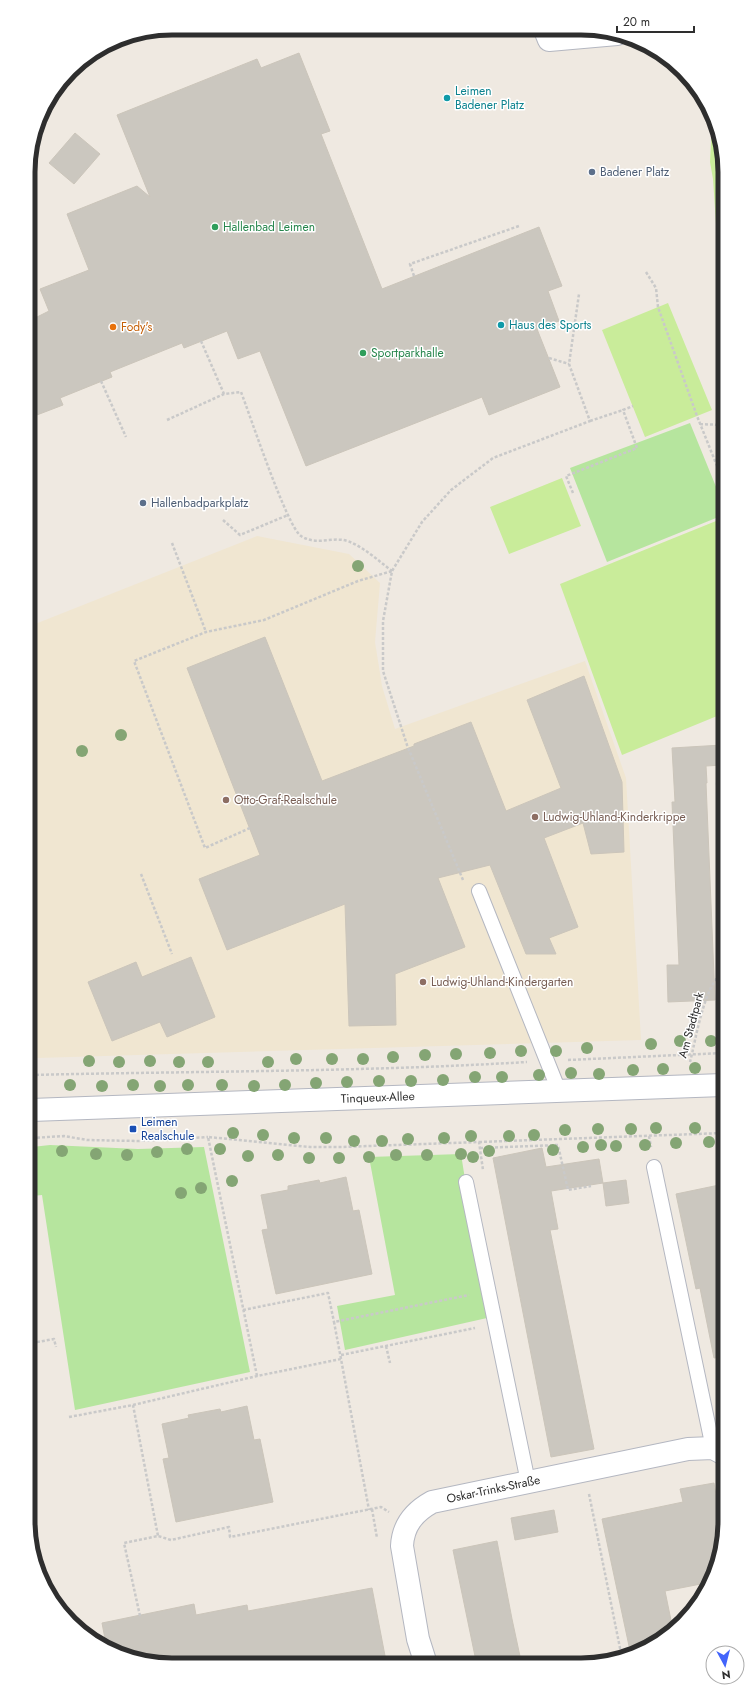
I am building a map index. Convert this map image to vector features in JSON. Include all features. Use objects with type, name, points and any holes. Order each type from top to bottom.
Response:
[{"type":"street","name":"Tinqueux-Allee","points":[[35,1110],[718,1085]]},
{"type":"street","name":"Oskar-Trinks-Straße","points":[[424,1658],[418,1639],[402,1551],[403,1537],[408,1524],[416,1512],[432,1502],[584,1470],[688,1449],[718,1451]]},
{"type":"lane","points":[[479,891],[559,1090]]},
{"type":"lane","points":[[654,1167],[718,1447]]},
{"type":"lane","points":[[466,1182],[528,1482]]},
{"type":"path","points":[[414,276],[410,264],[518,226]]},
{"type":"path","points":[[646,272],[656,288],[658,307],[700,424],[718,469]]},
{"type":"path","points":[[579,294],[569,364],[590,421]]},
{"type":"path","points":[[201,341],[224,394]]},
{"type":"path","points":[[549,358],[569,364]]},
{"type":"path","points":[[101,381],[126,437]]},
{"type":"path","points":[[167,420],[224,394],[241,392],[288,515],[301,536],[316,542],[344,540],[366,551],[392,571]]},
{"type":"path","points":[[479,891],[469,894],[407,745],[383,671],[383,621],[392,571],[422,522],[451,490],[493,458],[633,406]]},
{"type":"path","points":[[573,493],[566,476],[636,448],[623,410]]},
{"type":"path","points":[[700,424],[718,425]]},
{"type":"path","points":[[223,520],[240,535],[288,515]]},
{"type":"path","points":[[172,543],[206,632]]},
{"type":"path","points":[[250,828],[205,848],[134,661],[206,632],[264,620],[358,581],[392,571]]},
{"type":"path","points":[[718,783],[718,798]]},
{"type":"path","points":[[142,874],[172,954]]},
{"type":"path","name":"Am Stadtpark","points":[[685,1086],[707,995],[718,976]]},
{"type":"path","points":[[35,1075],[248,1072],[466,1066],[718,1053]]},
{"type":"path","points":[[35,1138],[64,1136],[87,1140],[139,1141],[208,1138],[310,1147],[350,1147],[718,1133]]},
{"type":"path","points":[[208,1138],[257,1376]]},
{"type":"path","points":[[466,1182],[485,1180],[479,1142]]},
{"type":"path","points":[[480,1148],[558,1145],[568,1190],[591,1186]]},
{"type":"path","points":[[334,1322],[488,1291]]},
{"type":"path","points":[[243,1310],[328,1293],[341,1355],[369,1510]]},
{"type":"path","points":[[341,1355],[495,1324]]},
{"type":"path","points":[[35,1342],[54,1339],[56,1347]]},
{"type":"path","points":[[386,1346],[390,1364]]},
{"type":"path","points":[[69,1417],[133,1405],[257,1376],[341,1359]]},
{"type":"path","points":[[133,1405],[158,1536]]},
{"type":"path","points":[[584,1470],[621,1652]]},
{"type":"path","points":[[140,1616],[124,1543],[158,1536],[171,1540],[229,1527],[230,1537],[382,1507],[408,1524]]},
{"type":"shaded area","name":"Otto-Graf-Realschule","points":[[257,536],[349,554],[380,583],[375,642],[382,686],[395,729],[585,661],[626,778],[641,1040],[37,1058],[35,1031],[35,624]]},
{"type":"green space","points":[[712,131],[717,154],[718,172],[718,253],[713,179],[710,162]]},
{"type":"green space","points":[[668,303],[712,410],[645,437],[602,330]]},
{"type":"green space","points":[[690,423],[718,492],[718,517],[607,562],[570,468]]},
{"type":"green space","points":[[562,478],[581,526],[509,554],[490,507]]},
{"type":"green space","points":[[718,520],[718,716],[622,755],[560,584]]},
{"type":"green space","points":[[50,1145],[138,1149],[204,1147],[250,1372],[75,1410],[42,1195],[35,1196],[35,1147]]},
{"type":"green space","points":[[461,1154],[487,1318],[345,1350],[337,1306],[395,1295],[369,1157]]},
{"type":"building","points":[[299,53],[330,131],[321,134],[382,289],[539,227],[562,286],[548,291],[559,321],[537,329],[560,387],[489,415],[482,397],[306,466],[260,351],[238,359],[227,331],[184,348],[182,343],[110,372],[112,377],[60,398],[63,405],[35,416],[35,318],[49,311],[40,289],[89,270],[67,214],[137,186],[150,197],[117,115],[257,59],[261,68]]},
{"type":"building","points":[[75,133],[100,154],[74,184],[49,163]]},
{"type":"building","points":[[265,637],[322,781],[414,746],[414,744],[471,722],[506,811],[561,788],[527,700],[584,676],[622,782],[624,852],[591,854],[583,823],[544,838],[578,927],[549,938],[556,954],[526,954],[490,865],[438,878],[465,947],[395,974],[396,1025],[349,1026],[345,904],[227,950],[199,879],[260,855],[187,668]]},
{"type":"building","points":[[718,745],[718,765],[706,766],[715,1000],[668,1002],[667,965],[679,965],[672,802],[675,802],[672,748]]},
{"type":"building","points":[[191,957],[215,1017],[167,1037],[160,1022],[112,1041],[88,982],[136,962],[142,977]]},
{"type":"building","points":[[542,1148],[546,1167],[599,1159],[603,1183],[551,1191],[558,1229],[550,1230],[594,1449],[551,1457],[493,1158]]},
{"type":"building","points":[[346,1177],[353,1211],[359,1210],[372,1274],[276,1294],[262,1230],[268,1229],[261,1195],[288,1190],[288,1186],[319,1180],[320,1183]]},
{"type":"building","points":[[626,1180],[629,1203],[606,1206],[603,1183]]},
{"type":"building","points":[[718,1185],[718,1358],[714,1358],[700,1288],[696,1289],[676,1194]]},
{"type":"building","points":[[247,1406],[254,1440],[260,1439],[273,1502],[176,1522],[163,1459],[169,1458],[162,1424],[189,1418],[188,1415],[220,1409],[221,1412]]},
{"type":"building","points":[[714,1483],[718,1507],[718,1530],[711,1565],[703,1584],[665,1591],[671,1624],[645,1642],[629,1646],[602,1519],[683,1502],[680,1489]]},
{"type":"building","points":[[554,1510],[558,1532],[515,1540],[511,1518]]},
{"type":"building","points":[[497,1541],[520,1658],[475,1658],[453,1550]]},
{"type":"building","points":[[372,1588],[385,1658],[163,1658],[128,1651],[111,1644],[105,1641],[102,1623],[194,1604],[196,1615],[247,1605],[248,1611]]},
{"type":"place","name":"Leimen Badener Platz","points":[[447,98]]},
{"type":"place","name":"Badener Platz","points":[[592,172]]},
{"type":"place","name":"Hallenbad Leimen","points":[[215,227]]},
{"type":"place","name":"Haus des Sports","points":[[501,325]]},
{"type":"place","name":"Fody's","points":[[113,327]]},
{"type":"place","name":"Sportparkhalle","points":[[363,353]]},
{"type":"place","name":"Hallenbadparkplatz","points":[[143,503]]},
{"type":"place","name":"Otto-Graf-Realschule","points":[[226,800]]},
{"type":"place","name":"Ludwig-Uhland-Kinderkrippe","points":[[535,817]]},
{"type":"place","name":"Ludwig-Uhland-Kindergarten","points":[[423,982]]},
{"type":"place","name":"Leimen Realschule","points":[[133,1129]]}]
